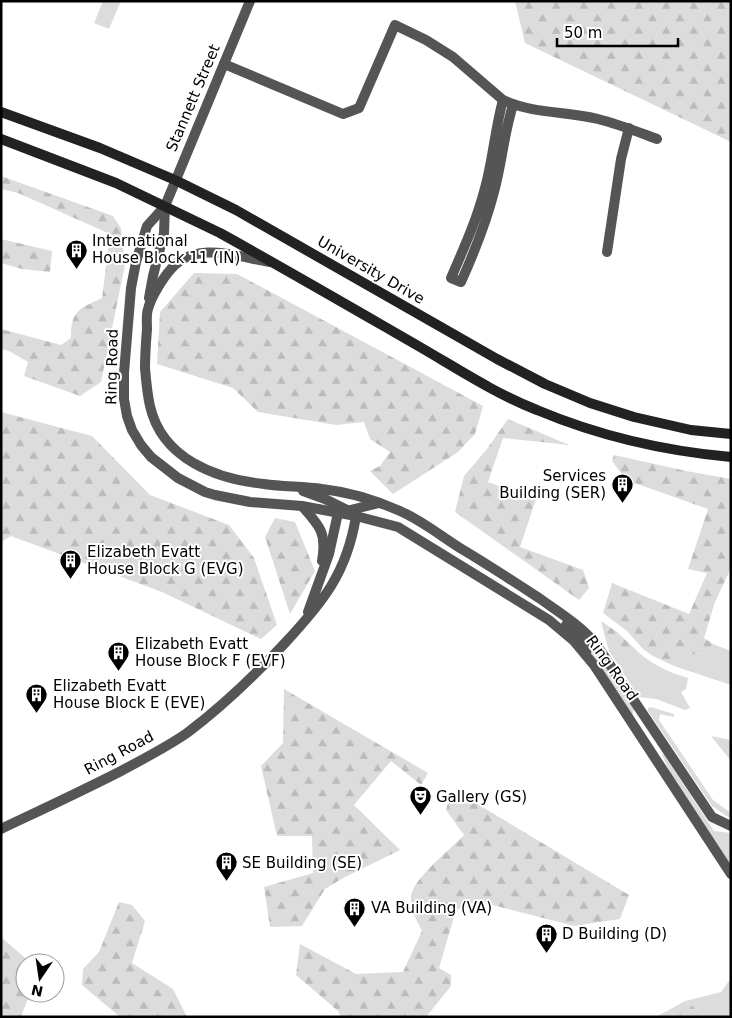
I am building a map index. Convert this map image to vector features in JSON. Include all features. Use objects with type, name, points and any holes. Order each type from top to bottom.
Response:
[{"type":"main road","name":"University Drive","points":[[1,112],[100,148],[175,180],[236,210],[544,384],[590,403],[634,417],[691,430],[731,434]]},
{"type":"main road","points":[[1,138],[116,183],[220,232],[489,386],[535,410],[586,429],[635,443],[688,453],[731,457]]},
{"type":"street","name":"Stannett Street","points":[[165,206],[250,1]]},
{"type":"street","points":[[224,64],[343,114],[359,108],[395,26],[426,40],[453,57],[508,103],[528,109],[598,119],[657,139]]},
{"type":"street","points":[[508,103],[500,164],[492,198],[483,228],[460,282],[450,278],[476,218],[491,162],[496,124],[508,103]]},
{"type":"street","points":[[607,252],[621,159],[629,128]]},
{"type":"street","points":[[148,309],[152,276],[164,233],[165,206]]},
{"type":"street","name":"Ring Road","points":[[165,206],[147,226],[136,262],[131,288],[124,399],[132,430],[141,445],[162,466],[178,478],[205,492],[250,502],[302,506],[347,513],[391,524],[416,537],[549,620],[574,641],[586,656],[731,874]]},
{"type":"street","name":"Ring Road","points":[[274,263],[220,253],[193,254],[171,268],[158,288],[148,309],[145,358],[147,390],[150,408],[160,433],[178,454],[195,465],[219,475],[242,481],[339,491],[402,512],[512,580],[584,630],[596,644],[712,817],[731,826]]},
{"type":"street","name":"Ring Road","points":[[285,486],[325,498],[347,513]]},
{"type":"street","name":"Ring Road","points":[[304,623],[329,554],[347,513],[379,503]]},
{"type":"street","name":"Ring Road","points":[[302,506],[317,521],[322,530],[322,557],[317,589]]},
{"type":"street","name":"Ring Road","points":[[1,829],[119,772],[186,733],[241,687],[304,623],[337,578],[349,549],[347,513]]},
{"type":"street","points":[[512,580],[530,600],[580,637],[588,648],[586,656]]},
{"type":"street","points":[[638,707],[636,718],[656,749],[672,783]]},
{"type":"green space","points":[[103,1],[121,1],[109,29],[94,23]]},
{"type":"green space","points":[[515,1],[731,1],[731,142],[525,43]]},
{"type":"green space","points":[[1,176],[113,216],[121,228],[125,265],[101,382],[80,396],[24,376],[28,362],[9,351],[1,349],[1,329],[61,345],[71,338],[73,321],[78,312],[87,305],[102,298],[110,234],[18,193],[1,189]]},
{"type":"green space","points":[[1,239],[52,251],[50,272],[22,269],[1,263]]},
{"type":"green space","points":[[194,273],[237,274],[483,406],[475,434],[458,452],[393,494],[370,471],[380,466],[390,452],[370,439],[364,422],[336,425],[258,412],[233,388],[157,364],[160,312]]},
{"type":"green space","points":[[1,412],[92,436],[150,495],[229,525],[254,558],[277,625],[261,639],[162,592],[11,536],[1,542]]},
{"type":"green space","points":[[508,419],[569,445],[503,438],[488,482],[536,499],[520,547],[583,570],[589,588],[579,600],[455,512],[464,476],[487,449]]},
{"type":"green space","points":[[614,455],[731,479],[731,568],[715,602],[704,638],[713,644],[708,653],[687,655],[677,659],[674,666],[643,649],[627,631],[603,613],[612,583],[689,614],[707,573],[688,569],[708,509],[626,480],[612,461]]},
{"type":"green space","points":[[275,518],[295,522],[315,571],[290,614],[265,537]]},
{"type":"green space","points":[[601,621],[617,632],[633,647],[620,647],[605,637]]},
{"type":"green space","points":[[605,637],[620,647],[633,647],[645,658],[659,666],[688,678],[686,689],[681,692],[690,708],[685,710],[656,699],[639,697],[609,651]]},
{"type":"green space","points":[[713,644],[731,651],[731,685],[674,666],[677,659],[687,655],[708,653]]},
{"type":"green space","points":[[593,650],[634,709],[632,717],[590,657]]},
{"type":"green space","points":[[284,689],[428,773],[421,785],[391,761],[354,805],[400,850],[325,889],[302,926],[270,927],[264,887],[313,873],[312,836],[277,836],[261,766],[283,743]]},
{"type":"green space","points":[[651,707],[674,714],[674,717],[660,714],[659,720],[713,800],[731,813],[731,819],[712,806],[648,711],[648,708]]},
{"type":"green space","points":[[711,736],[731,740],[731,761]]},
{"type":"green space","points":[[663,753],[714,831],[731,833],[731,867],[675,783],[662,755]]},
{"type":"green space","points":[[459,793],[629,895],[620,919],[574,926],[477,901],[456,910],[439,968],[451,975],[451,986],[426,1017],[341,1017],[338,1011],[296,975],[300,944],[356,974],[403,972],[422,931],[412,906],[411,897],[413,890],[433,864],[464,835],[446,810],[449,799]]},
{"type":"green space","points":[[119,902],[132,905],[145,921],[132,963],[173,989],[187,1017],[120,1017],[82,985],[83,969],[99,952]]},
{"type":"green space","points":[[1,937],[19,953],[15,953],[15,1003],[26,1003],[21,1017],[1,1017]]},
{"type":"green space","points":[[731,978],[730,1017],[707,1017],[685,1001],[721,992]]},
{"type":"green space","points":[[685,1001],[707,1017],[656,1017]]},
{"type":"place","name":"International House Block 11 (IN)","points":[[76,269]]},
{"type":"place","name":"Services Building (SER)","points":[[622,504]]},
{"type":"place","name":"Elizabeth Evatt House Block G (EVG)","points":[[71,580]]},
{"type":"place","name":"Elizabeth Evatt House Block F (EVF)","points":[[119,672]]},
{"type":"place","name":"Elizabeth Evatt House Block E (EVE)","points":[[37,714]]},
{"type":"place","name":"Gallery (GS)","points":[[420,816]]},
{"type":"place","name":"SE Building (SE)","points":[[226,882]]},
{"type":"place","name":"VA Building (VA)","points":[[355,927]]},
{"type":"place","name":"D Building (D)","points":[[546,953]]}]
